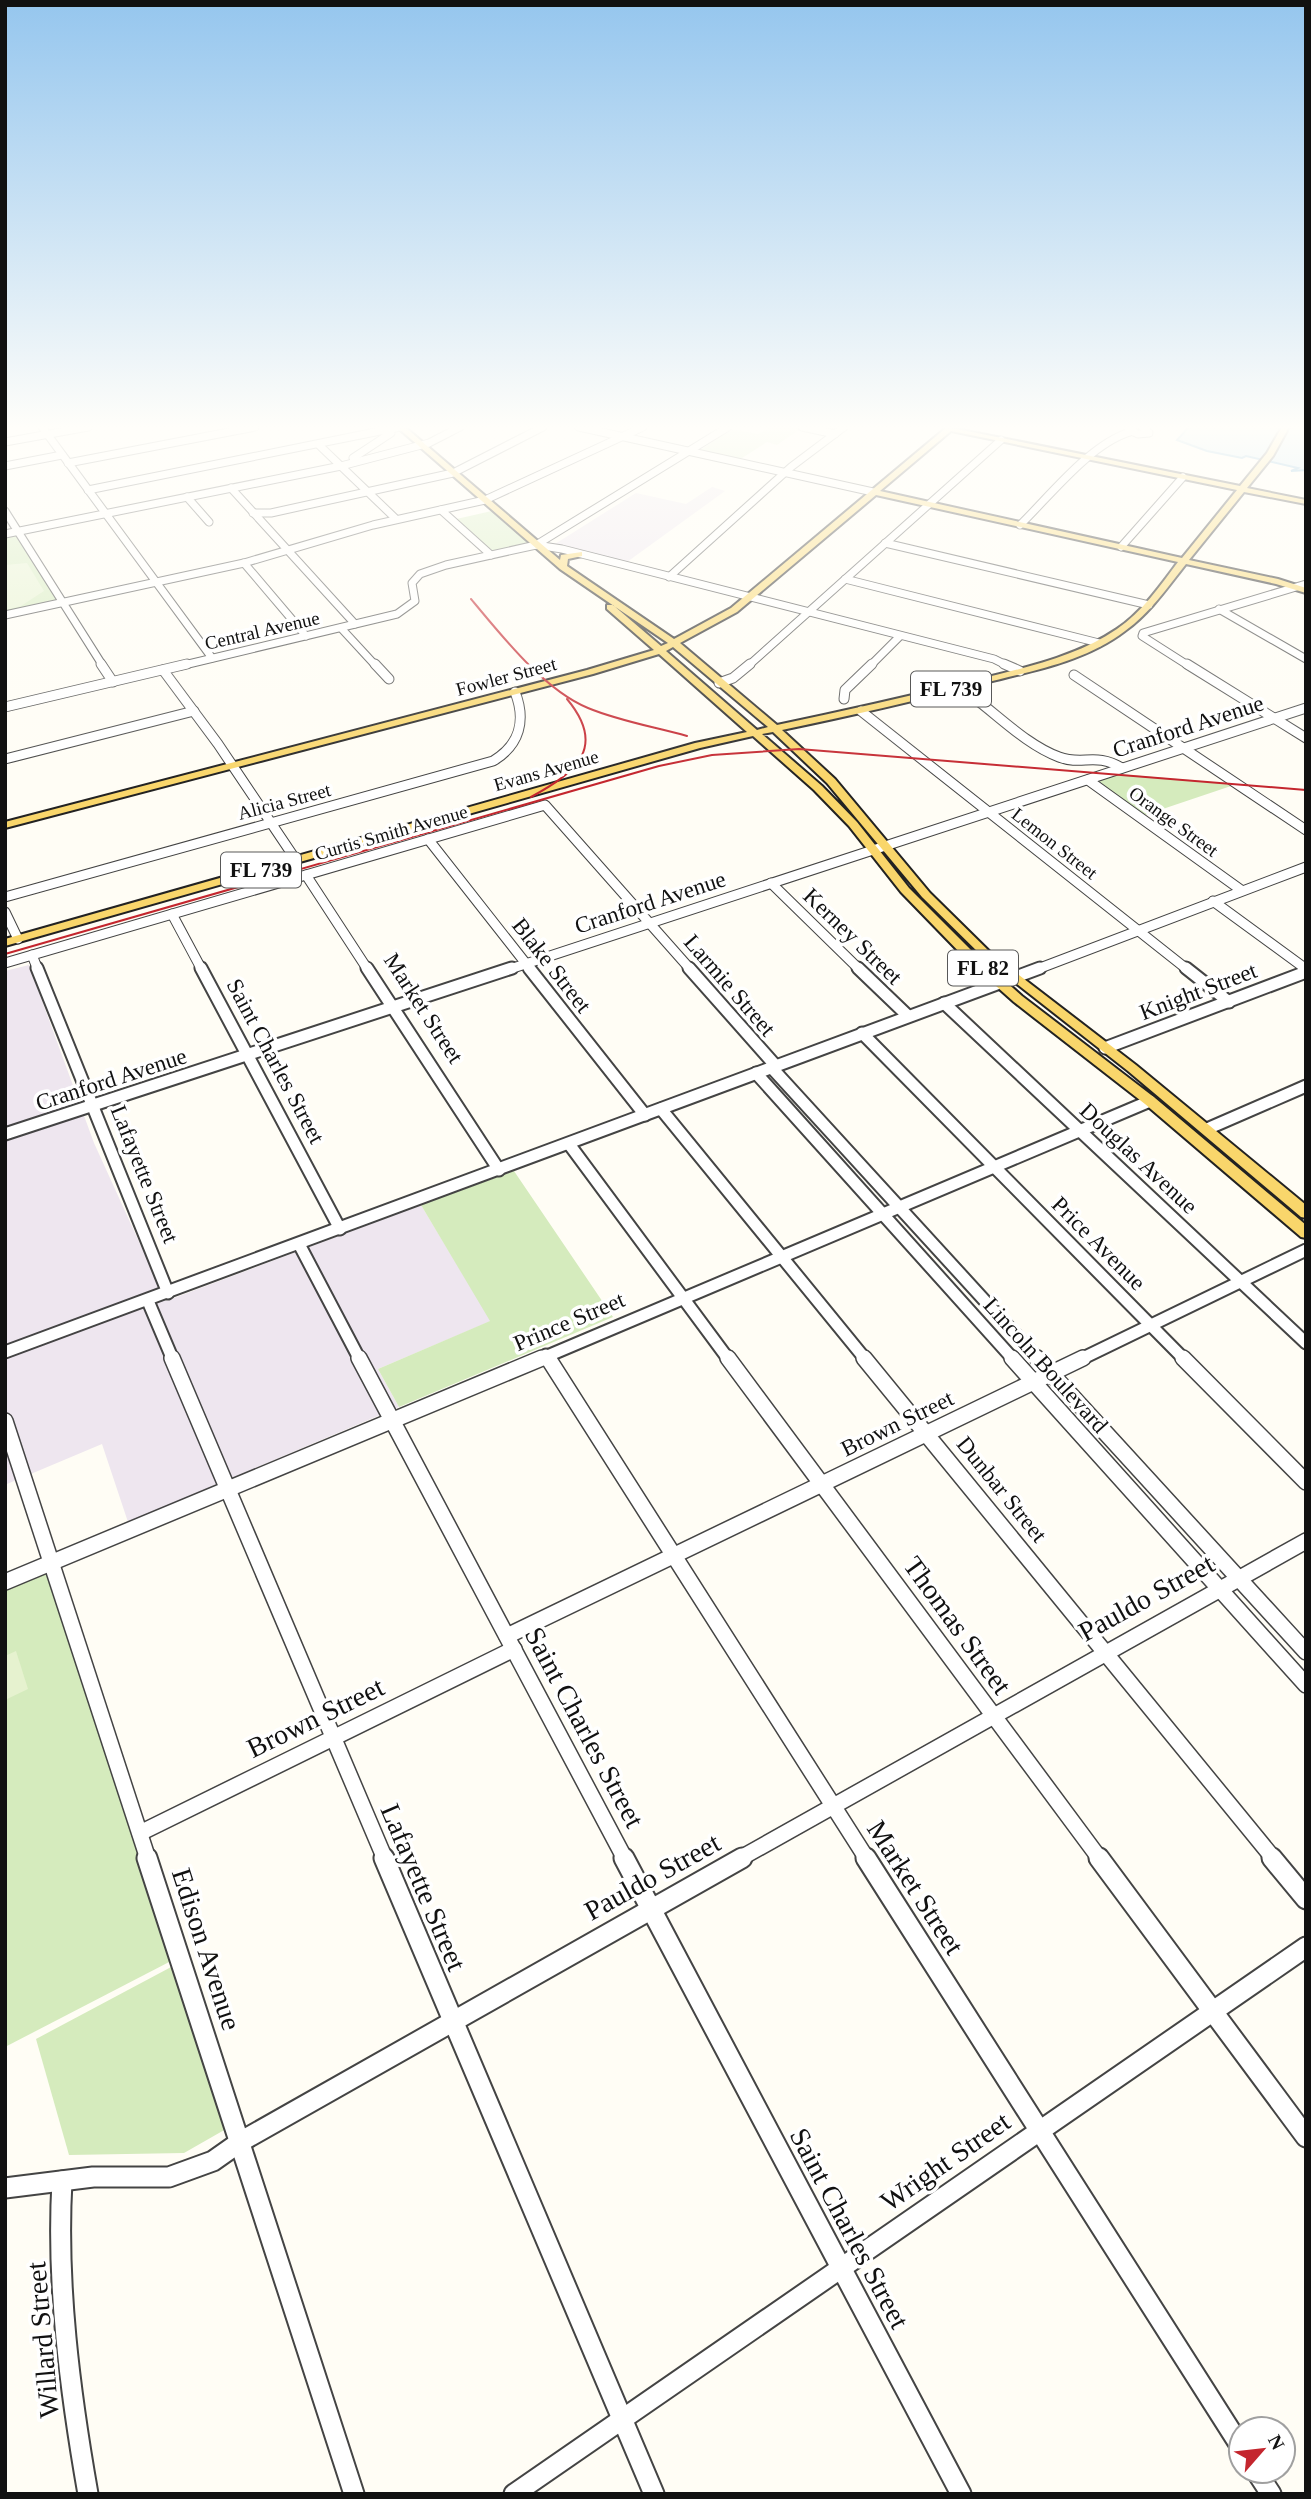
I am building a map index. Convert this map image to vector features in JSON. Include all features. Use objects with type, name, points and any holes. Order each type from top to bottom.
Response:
[{"type":"main road","name":"Fowler Street","points":[[5,825],[515,692],[659,651],[716,621],[812,544]]},
{"type":"main road","points":[[1105,544],[1306,591]]},
{"type":"main road","points":[[1184,561],[1198,544]]},
{"type":"main road","name":"FL 82","points":[[536,545],[586,584],[674,643],[774,729],[831,780],[940,928],[1000,983],[1154,1105],[1306,1233]]},
{"type":"main road","points":[[563,566],[564,557],[579,554]]},
{"type":"main road","name":"FL 739","points":[[1099,643],[1132,622],[1184,561]]},
{"type":"main road","name":"FL 82","points":[[586,584],[840,810],[957,927],[1014,978],[1207,1129],[1306,1213]]},
{"type":"main road","points":[[611,608],[621,609],[658,632]]},
{"type":"main road","name":"Evans Avenue","points":[[5,943],[673,752],[861,711],[1020,671],[1057,661],[1099,643]]},
{"type":"main road","points":[[1154,1105],[1177,1115],[1194,1128],[1207,1129]]},
{"type":"main road","points":[[1207,1149],[1223,1152],[1258,1180],[1269,1183]]},
{"type":"street","points":[[25,544],[113,682]]},
{"type":"street","points":[[127,544],[212,658]]},
{"type":"street","points":[[281,544],[355,624]]},
{"type":"street","points":[[5,615],[244,563],[302,544]]},
{"type":"street","points":[[479,544],[491,555]]},
{"type":"street","points":[[669,577],[706,544]]},
{"type":"street","points":[[719,683],[733,678],[884,544]]},
{"type":"street","points":[[888,544],[1149,605]]},
{"type":"street","points":[[1121,547],[1124,544]]},
{"type":"street","points":[[536,545],[994,659],[1020,671]]},
{"type":"street","name":"Central Avenue","points":[[8,707],[397,614],[409,608],[415,598],[412,583],[420,574],[536,545]]},
{"type":"street","points":[[244,563],[306,636]]},
{"type":"street","points":[[845,579],[1099,643]]},
{"type":"street","points":[[1306,584],[1148,630],[1142,636],[1306,738]]},
{"type":"street","points":[[1219,610],[1306,659]]},
{"type":"street","points":[[341,628],[389,679]]},
{"type":"street","points":[[844,699],[845,690],[900,636]]},
{"type":"street","points":[[163,670],[296,860]]},
{"type":"street","points":[[1074,675],[1306,830]]},
{"type":"street","name":"Alicia Street","points":[[5,897],[501,758],[514,746],[519,732],[520,718],[515,692]]},
{"type":"street","points":[[5,695],[8,707]]},
{"type":"street","name":"Orange Street","points":[[973,696],[1059,757],[1078,760],[1103,757],[1122,768]]},
{"type":"street","name":"Cranford Avenue","points":[[5,1133],[1306,708]]},
{"type":"street","points":[[5,759],[194,711]]},
{"type":"street","name":"Lemon Street","points":[[861,711],[1229,1002]]},
{"type":"street","name":"Orange Street","points":[[1088,780],[1241,890]]},
{"type":"street","name":"Curtis Smith Avenue","points":[[5,963],[545,805]]},
{"type":"street","name":"Larmie Street","points":[[545,805],[773,1066]]},
{"type":"street","name":"Blake Street","points":[[428,839],[645,1115]]},
{"type":"street","points":[[5,1352],[1014,978],[1241,890],[1303,871]]},
{"type":"street","name":"Market Street","points":[[306,875],[499,1170]]},
{"type":"street","name":"Kerney Street","points":[[771,883],[908,1016]]},
{"type":"street","points":[[1213,901],[1306,971]]},
{"type":"street","points":[[5,912],[18,939]]},
{"type":"street","name":"Saint Charles Street","points":[[172,914],[340,1229]]},
{"type":"street","name":"Lafayette Street","points":[[32,955],[168,1293]]},
{"type":"street","name":"Knight Street","points":[[1105,1048],[1306,971]]},
{"type":"street","name":"Douglas Avenue","points":[[944,1003],[1306,1343]]},
{"type":"street","name":"Price Avenue","points":[[862,1033],[1306,1482]]},
{"type":"street","name":"Lincoln Boulevard","points":[[773,1066],[1306,1652]]},
{"type":"street","name":"Lincoln Boulevard","points":[[756,1073],[1306,1685]]},
{"type":"street","points":[[1207,1129],[1306,1086]]},
{"type":"street","name":"Prince Street","points":[[5,1582],[993,1167],[1080,1131],[1154,1105]]},
{"type":"street","name":"Dunbar Street","points":[[661,1109],[1306,1899]]},
{"type":"street","name":"Thomas Street","points":[[569,1143],[1306,2137]]},
{"type":"street","name":"Saint Charles Street","points":[[299,1244],[961,2494]]},
{"type":"street","name":"Brown Street","points":[[140,1833],[333,1738],[674,1556],[1306,1251]]},
{"type":"street","name":"Lafayette Street","points":[[148,1301],[654,2494]]},
{"type":"street","name":"Market Street","points":[[547,1355],[831,1807],[1227,2425]]},
{"type":"street","name":"Edison Avenue","points":[[5,1421],[354,2494]]},
{"type":"street","name":"Pauldo Street","points":[[5,2188],[93,2177],[169,2178],[213,2161],[240,2142],[452,2021],[1105,1651],[1306,1541]]},
{"type":"street","name":"Wright Street","points":[[514,2494],[1306,1947]]},
{"type":"street","name":"Willard Street","points":[[62,2181],[60,2210],[63,2281],[72,2378],[88,2494]]},
{"type":"shaded area","points":[[556,544],[652,544],[627,562]]},
{"type":"shaded area","points":[[29,965],[94,1143],[166,1301],[421,1205],[491,1321],[378,1369],[399,1407],[128,1522],[102,1444],[7,1484],[5,971]]},
{"type":"green space","points":[[5,544],[24,544],[61,602],[5,614]]},
{"type":"green space","points":[[478,544],[536,545],[491,555]]},
{"type":"green space","points":[[27,563],[44,591],[21,606],[5,610],[5,565]]},
{"type":"green space","points":[[1107,773],[1237,784],[1139,817],[1088,780]]},
{"type":"green space","points":[[514,1171],[613,1317],[399,1407],[378,1369],[490,1321],[421,1205]]},
{"type":"green space","points":[[48,1569],[173,1960],[5,2047],[5,1587]]},
{"type":"green space","points":[[16,1651],[28,1689],[5,1700],[5,1656]]},
{"type":"green space","points":[[173,1966],[226,2129],[184,2153],[69,2155],[36,2039]]},
{"type":"railway","points":[[471,599],[525,661],[572,700],[612,717],[687,736]]},
{"type":"railway","points":[[531,797],[562,778],[581,757],[585,745],[585,731],[579,716],[567,699]]},
{"type":"railway","points":[[5,954],[659,766],[712,755],[799,749],[1306,790]]}]
